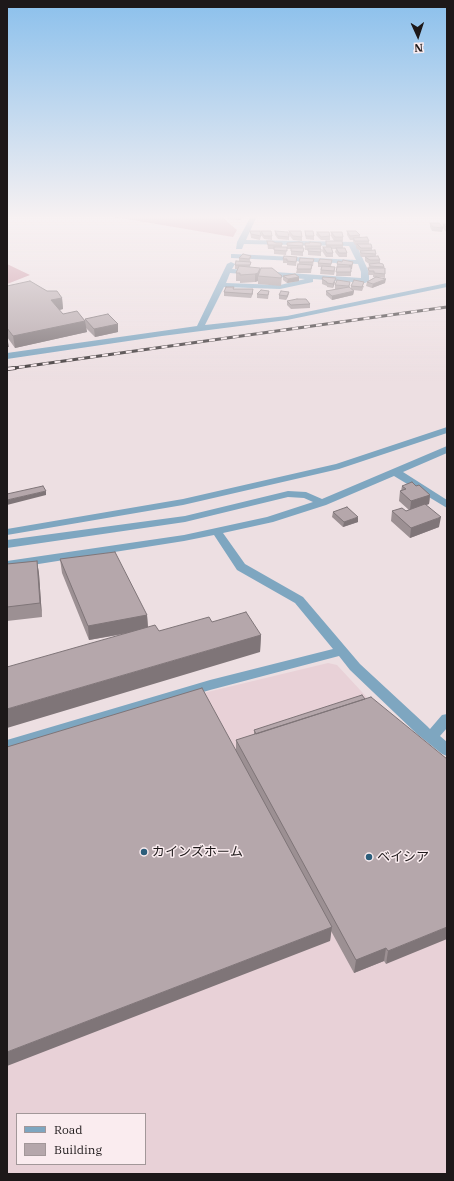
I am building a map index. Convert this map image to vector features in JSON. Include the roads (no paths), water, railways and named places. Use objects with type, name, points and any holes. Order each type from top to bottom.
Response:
[{"type":"street","points":[[200,328],[229,271]]},
{"type":"street","points":[[231,271],[365,281],[365,271]]},
{"type":"street","points":[[222,284],[280,288],[321,277]]},
{"type":"street","points":[[7,356],[200,328],[287,318],[447,285]]},
{"type":"street","points":[[7,532],[222,494],[339,466],[447,430]]},
{"type":"street","points":[[7,565],[217,532],[269,520],[322,503],[447,449]]},
{"type":"street","points":[[394,471],[447,504]]},
{"type":"street","points":[[7,544],[185,520],[288,494],[306,495],[322,503]]},
{"type":"street","points":[[217,532],[241,567],[299,600],[355,667],[447,750]]},
{"type":"street","points":[[7,745],[210,685],[342,651]]},
{"type":"street","points":[[431,737],[447,719]]},
{"type":"railway","points":[[15,368],[7,369],[447,307]]},
{"type":"place","name":"カインズホーム","points":[[144,852]]},
{"type":"place","name":"ベイシア","points":[[369,857]]}]
